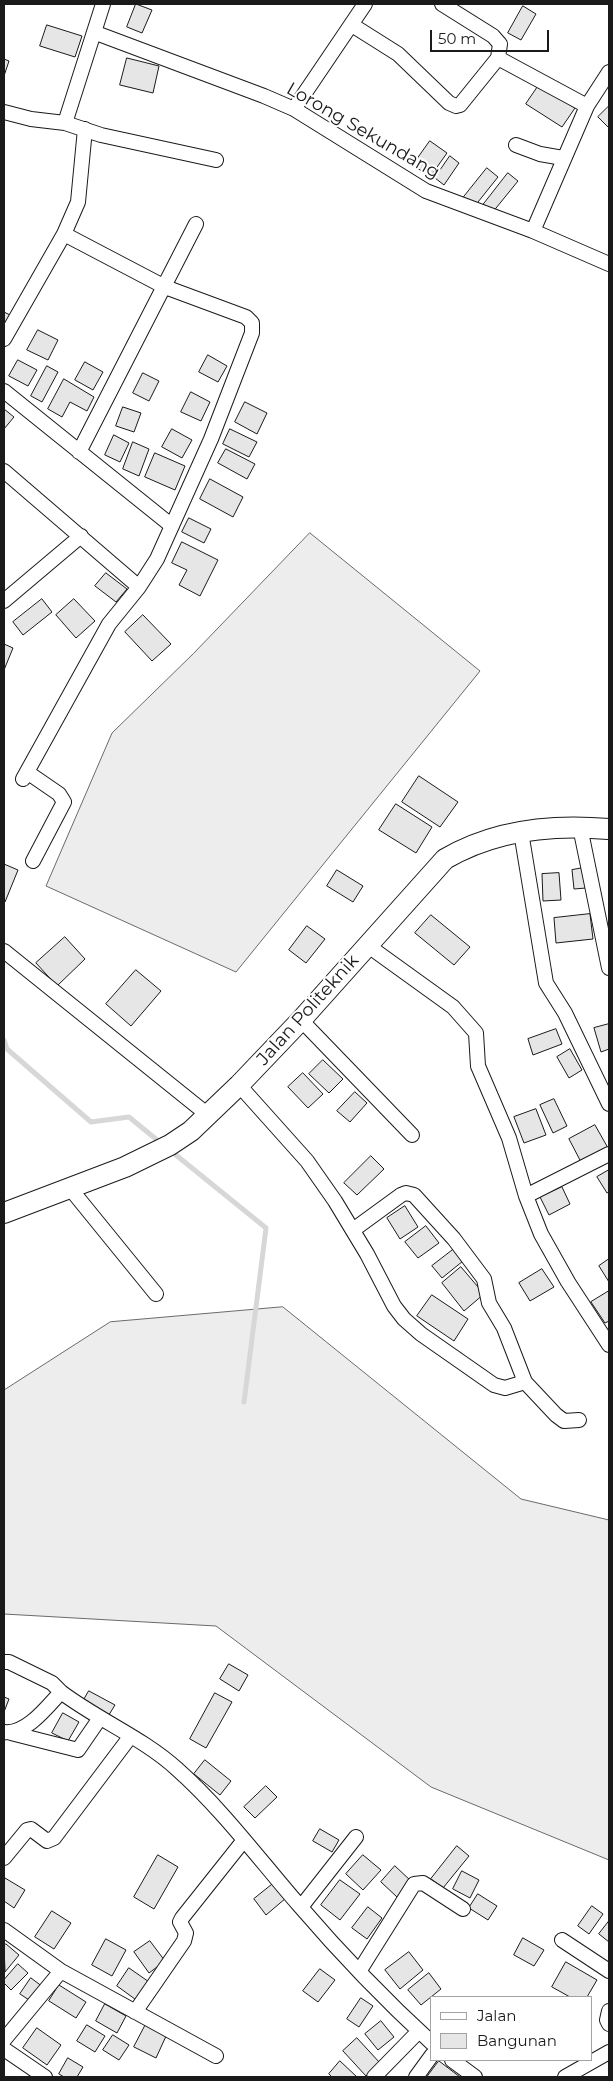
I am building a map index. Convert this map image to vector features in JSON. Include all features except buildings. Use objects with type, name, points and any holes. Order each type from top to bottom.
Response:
[{"type":"street","points":[[65,123],[104,4]]},
{"type":"street","points":[[294,109],[365,4]]},
{"type":"street","points":[[352,25],[398,54],[449,103],[456,106],[460,104],[498,58],[499,40],[442,4]]},
{"type":"street","name":"Lorong Sekundang","points":[[96,33],[294,109],[426,191],[533,231],[609,264]]},
{"type":"street","points":[[498,58],[587,106]]},
{"type":"street","points":[[533,231],[587,106],[609,72]]},
{"type":"street","points":[[4,112],[31,119],[65,123],[85,130],[216,160]]},
{"type":"street","points":[[4,339],[64,234],[78,202],[85,130]]},
{"type":"street","points":[[516,144],[540,154],[563,158]]},
{"type":"street","points":[[79,452],[196,224]]},
{"type":"street","points":[[32,861],[64,802],[59,794],[25,776],[109,624],[139,587],[157,559],[211,439],[252,333],[252,323],[246,317],[165,287],[64,234]]},
{"type":"street","points":[[4,391],[172,526]]},
{"type":"street","points":[[4,471],[139,587]]},
{"type":"street","points":[[4,601],[80,536]]},
{"type":"street","points":[[580,827],[609,968]]},
{"type":"street","name":"Jalan Politeknik","points":[[4,1211],[125,1167],[167,1147],[208,1115],[240,1085],[302,1020],[445,859],[488,840],[521,832],[580,827],[609,829]]},
{"type":"street","points":[[521,832],[546,983],[565,1013],[609,1104]]},
{"type":"street","points":[[367,945],[453,1007],[476,1033],[478,1066],[509,1138],[526,1196],[545,1242],[568,1282],[607,1337]]},
{"type":"street","points":[[4,950],[208,1115]]},
{"type":"street","points":[[302,1020],[412,1135]]},
{"type":"street","points":[[240,1085],[307,1161],[352,1230],[394,1306],[404,1319],[421,1334],[494,1385],[505,1388],[525,1382]]},
{"type":"street","points":[[526,1196],[609,1154]]},
{"type":"street","points":[[69,1187],[156,1294]]},
{"type":"street","points":[[352,1230],[400,1195],[406,1193],[414,1195],[454,1239],[484,1279],[489,1303],[504,1328],[525,1382],[564,1421],[579,1420]]},
{"type":"street","points":[[4,1662],[9,1662],[52,1683],[61,1692],[177,1769],[244,1840],[300,1907],[430,2041]]},
{"type":"street","points":[[7,1732],[22,1728],[61,1692]]},
{"type":"street","points":[[7,1732],[78,1750],[100,1718]]},
{"type":"street","points":[[4,1858],[27,1830],[31,1830],[47,1841],[54,1838],[130,1737]]},
{"type":"street","points":[[300,1907],[356,1837]]},
{"type":"street","points":[[135,2012],[184,1941],[186,1933],[180,1922],[182,1918],[244,1840]]},
{"type":"street","points":[[360,1970],[416,1883],[423,1884],[464,1909]]},
{"type":"street","points":[[4,1930],[61,1971],[216,2056]]},
{"type":"street","points":[[562,1940],[609,1970]]},
{"type":"street","points":[[4,2040],[61,1971]]},
{"type":"street","points":[[609,2011],[607,2020],[609,2024]]},
{"type":"street","points":[[374,2077],[419,2031]]},
{"type":"street","points":[[4,2049],[45,2077]]},
{"type":"street","points":[[565,2077],[609,2052]]},
{"type":"street","points":[[416,2077],[430,2058]]},
{"type":"street","points":[[453,2061],[475,2077]]},
{"type":"shaded area","points":[[310,533],[480,671],[236,972],[46,886],[112,733],[193,654]]},
{"type":"shaded area","points":[[283,1307],[521,1499],[609,1520],[609,1860],[431,1787],[216,1626],[4,1614],[4,1390],[110,1322]]},
{"type":"waterway","points":[[4,1040],[7,1049],[91,1122],[129,1117],[162,1144]]},
{"type":"waterway","points":[[171,1151],[266,1228],[244,1402]]}]
